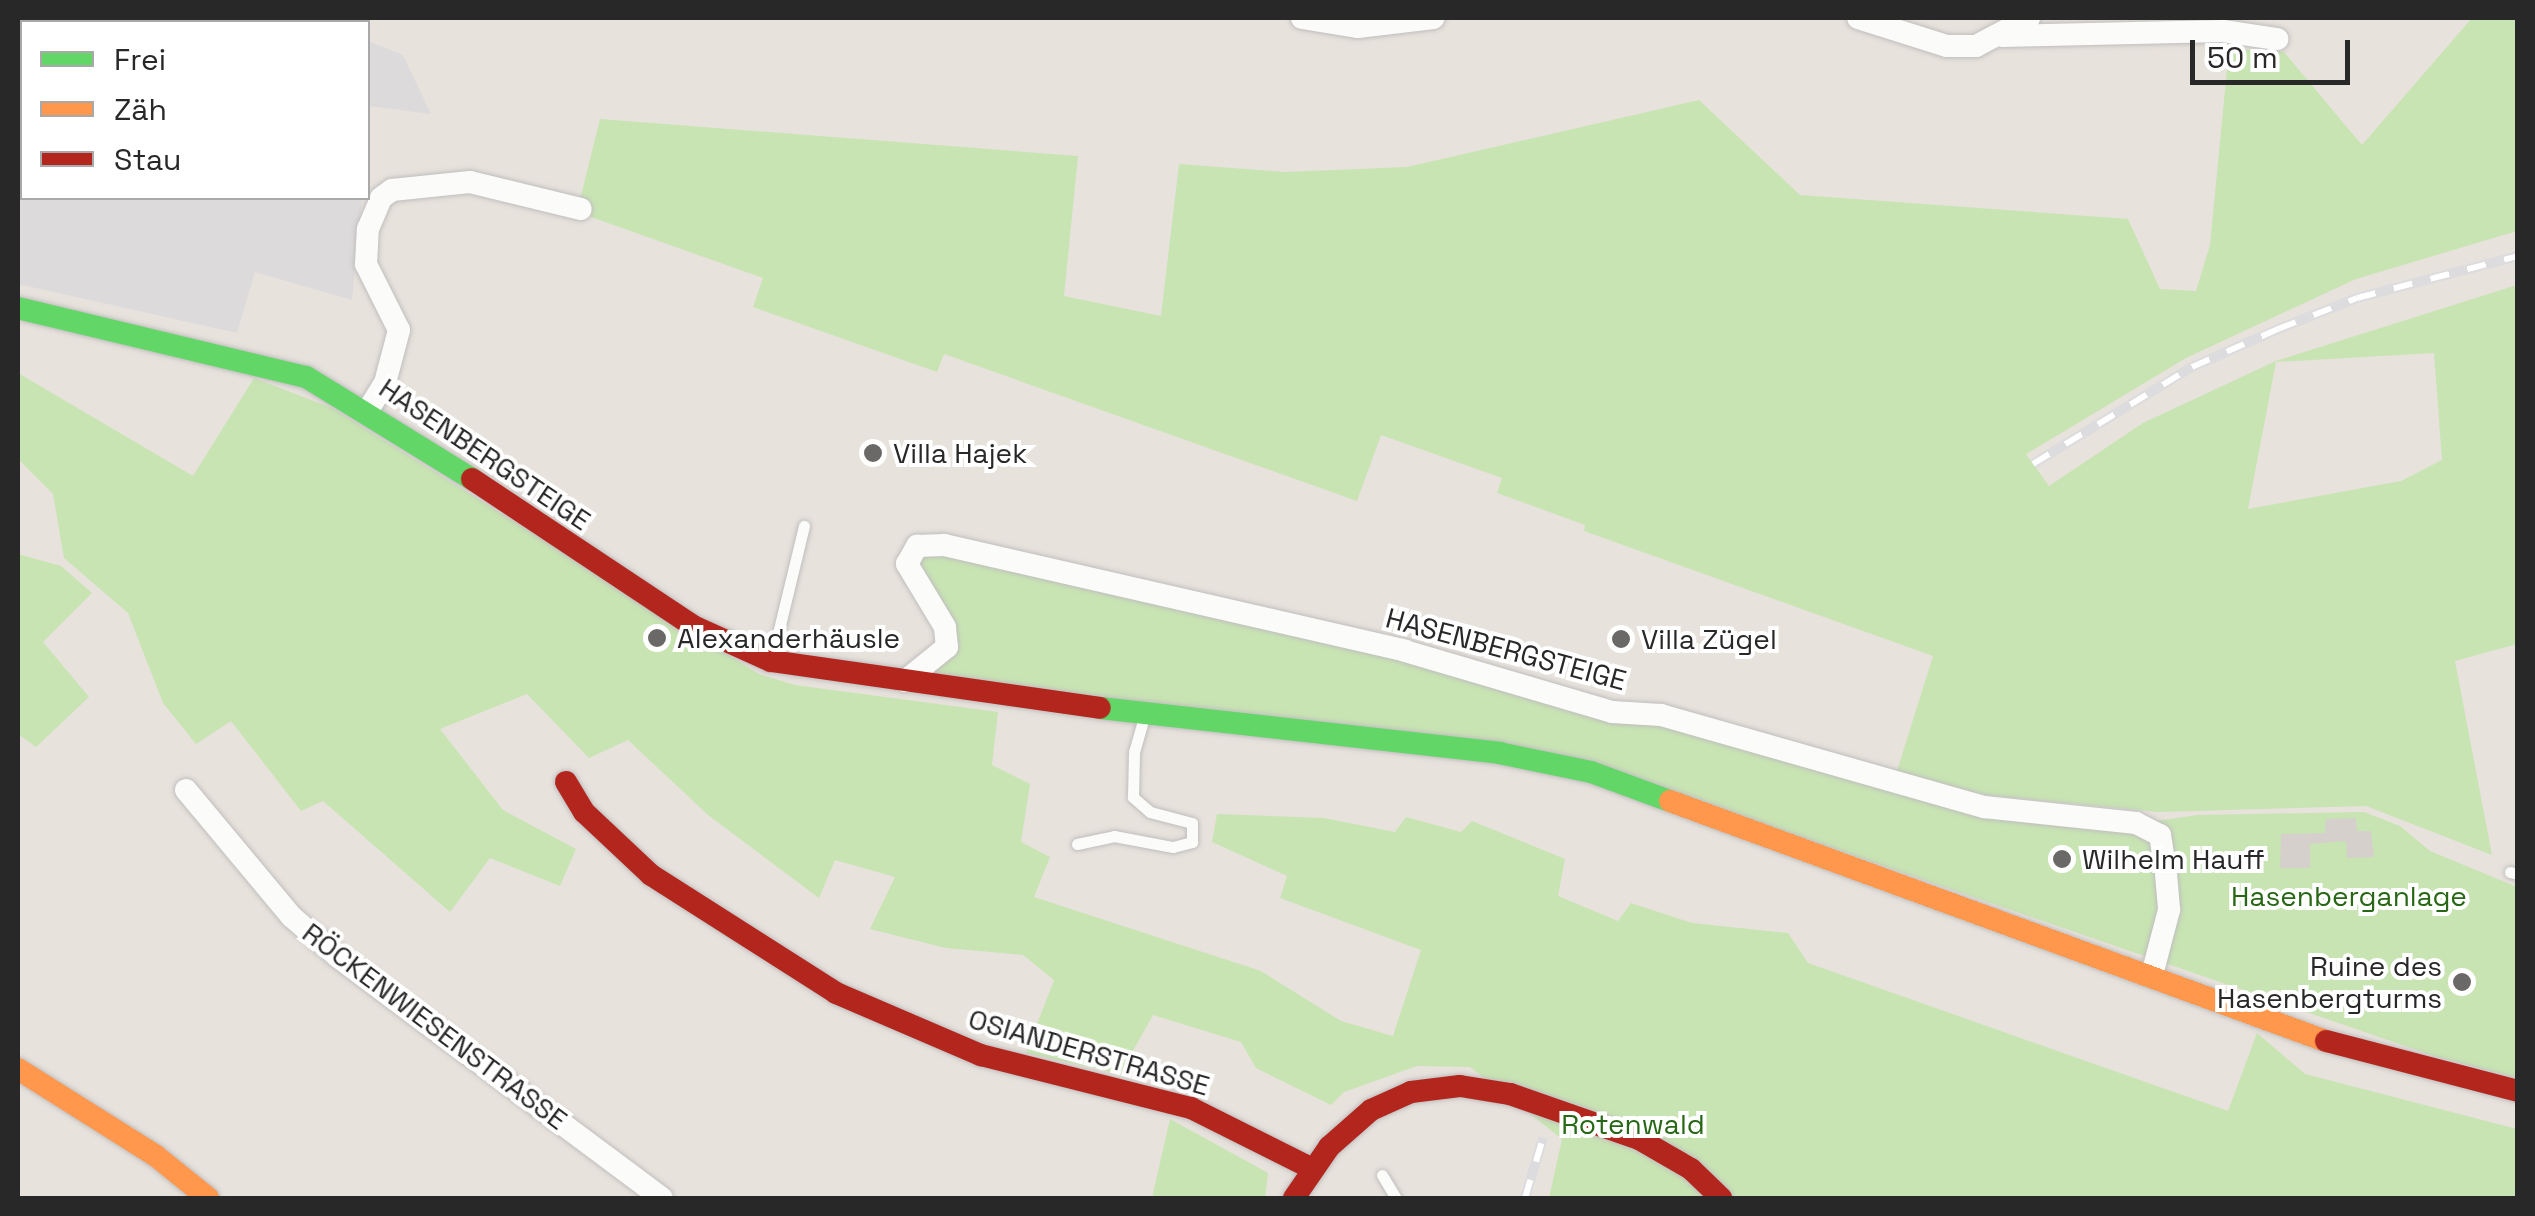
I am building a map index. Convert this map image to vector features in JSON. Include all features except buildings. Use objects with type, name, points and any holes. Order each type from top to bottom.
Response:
[{"type":"street","points":[[1302,18],[1358,27],[1433,18]]},
{"type":"street","points":[[1858,18],[1948,46],[1976,46],[2002,36],[2029,18]]},
{"type":"street","points":[[2002,36],[2223,31],[2278,38]]},
{"type":"street","points":[[368,410],[385,383],[399,330],[366,264],[368,229],[381,198],[392,190],[470,182],[581,209]]},
{"type":"street","name":"HASENBERGSTEIGE","points":[[18,308],[282,367],[368,410],[693,626],[771,661],[1145,712],[1499,752],[1591,772],[2152,975],[2302,1034],[2518,1091]]},
{"type":"street","name":"HASENBERGSTEIGE","points":[[905,681],[946,647],[945,627],[907,564],[918,546],[944,545],[1405,650],[1612,712],[1661,715],[1984,806],[2136,823],[2160,835],[2166,874],[2169,910],[2152,975]]},
{"type":"street","name":"OSIANDERSTRASSE","points":[[566,782],[584,812],[651,875],[836,993],[981,1056],[1191,1108],[1311,1168]]},
{"type":"street","name":"RÖCKENWIESENSTRASSE","points":[[186,790],[292,917],[337,956],[662,1198]]},
{"type":"street","points":[[18,1069],[156,1156],[208,1198]]},
{"type":"street","points":[[1294,1198],[1311,1168],[1371,1110],[1411,1092],[1460,1086],[1510,1094],[1639,1139],[1691,1169],[1721,1198]]},
{"type":"lane","points":[[771,661],[804,526]]},
{"type":"lane","points":[[1077,844],[1114,836],[1173,848],[1192,842],[1192,822],[1150,812],[1133,796],[1134,752],[1145,712]]},
{"type":"lane","points":[[1382,1175],[1396,1198]]},
{"type":"shaded area","points":[[18,33],[20,200],[362,200],[352,300],[255,272],[237,333],[18,284]]},
{"type":"shaded area","points":[[370,42],[403,55],[431,114],[370,106]]},
{"type":"shaded area","points":[[2356,818],[2357,831],[2371,831],[2374,857],[2347,858],[2346,841],[2310,844],[2310,868],[2280,868],[2281,834],[2325,833],[2326,819]]},
{"type":"green space","points":[[2472,18],[2517,18],[2517,231],[2356,279],[2186,358],[2026,454],[2049,486],[2143,423],[2276,361],[2517,285],[2517,644],[2455,661],[2492,855],[2366,806],[2158,812],[1987,795],[1896,774],[1933,656],[1584,531],[1585,525],[1497,493],[1502,478],[1381,435],[1357,501],[944,354],[937,372],[753,307],[763,278],[577,212],[600,119],[1078,156],[1064,296],[1161,316],[1179,164],[1285,172],[1407,167],[1699,100],[1800,195],[2128,219],[2160,289],[2196,291],[2210,245],[2229,48],[2284,52],[2362,145]],"holes":[[[2434,353],[2442,460],[2401,481],[2248,509],[2276,362]]]},
{"type":"green space","name":"Rotenwald","points":[[18,373],[193,476],[254,378],[332,408],[759,674],[795,685],[998,712],[992,765],[1030,784],[1021,842],[1050,857],[1034,897],[1261,971],[1341,1021],[1393,1036],[1421,950],[1280,898],[1287,876],[1212,842],[1217,814],[1324,818],[1395,832],[1406,817],[1461,832],[1472,821],[1565,859],[1558,896],[1618,921],[1631,903],[1692,923],[1788,933],[1808,963],[2228,1111],[2257,1033],[2305,1074],[2517,1129],[2517,1198],[1549,1198],[1562,1139],[1470,1067],[1417,1066],[1344,1092],[1331,1105],[1256,1068],[1241,1042],[1153,1015],[1120,1074],[1026,1053],[1054,980],[1023,955],[946,948],[870,929],[895,877],[835,860],[819,898],[708,815],[628,740],[589,758],[527,694],[440,729],[503,810],[576,849],[560,886],[490,858],[450,912],[323,801],[301,811],[231,721],[196,744],[163,703],[128,613],[64,558],[53,494],[18,459]]},
{"type":"green space","name":"Hasenberganlage","points":[[920,549],[1660,718],[1984,808],[2135,824],[2198,815],[2364,812],[2400,826],[2430,851],[2517,887],[2517,1078],[2434,1056],[1588,764],[917,677],[952,650],[913,563]]},
{"type":"green space","points":[[18,554],[61,566],[92,593],[43,642],[89,697],[36,747],[18,734]]},
{"type":"green space","points":[[1170,1119],[1268,1173],[1265,1198],[1152,1198]]},
{"type":"railway","points":[[2033,464],[2192,367],[2278,329],[2357,298],[2518,256]]},
{"type":"railway","points":[[1525,1198],[1543,1138]]},
{"type":"traffic: fast","points":[[18,308],[306,377],[472,479]]},
{"type":"traffic: fast","points":[[1100,708],[1499,753],[1591,772],[1670,801]]},
{"type":"traffic: slow","points":[[1670,801],[2326,1041]]},
{"type":"traffic: slow","points":[[18,1069],[156,1156],[208,1198]]},
{"type":"traffic: jam","points":[[472,479],[693,626],[771,661],[1100,708]]},
{"type":"traffic: jam","points":[[566,782],[584,812],[651,875],[836,993],[981,1055],[1191,1108],[1311,1168]]},
{"type":"traffic: jam","points":[[2326,1041],[2518,1091]]},
{"type":"traffic: jam","points":[[1294,1198],[1329,1147],[1371,1110],[1411,1092],[1460,1086],[1510,1094],[1639,1139],[1691,1169],[1721,1198]]},
{"type":"place","name":"Villa Hajek","points":[[873,453]]},
{"type":"place","name":"Alexanderhäusle","points":[[657,638]]},
{"type":"place","name":"Villa Zügel","points":[[1621,639]]},
{"type":"place","name":"Wilhelm Hauff","points":[[2062,859]]},
{"type":"place","name":"Ruine des Hasenbergturms","points":[[2462,982]]}]
